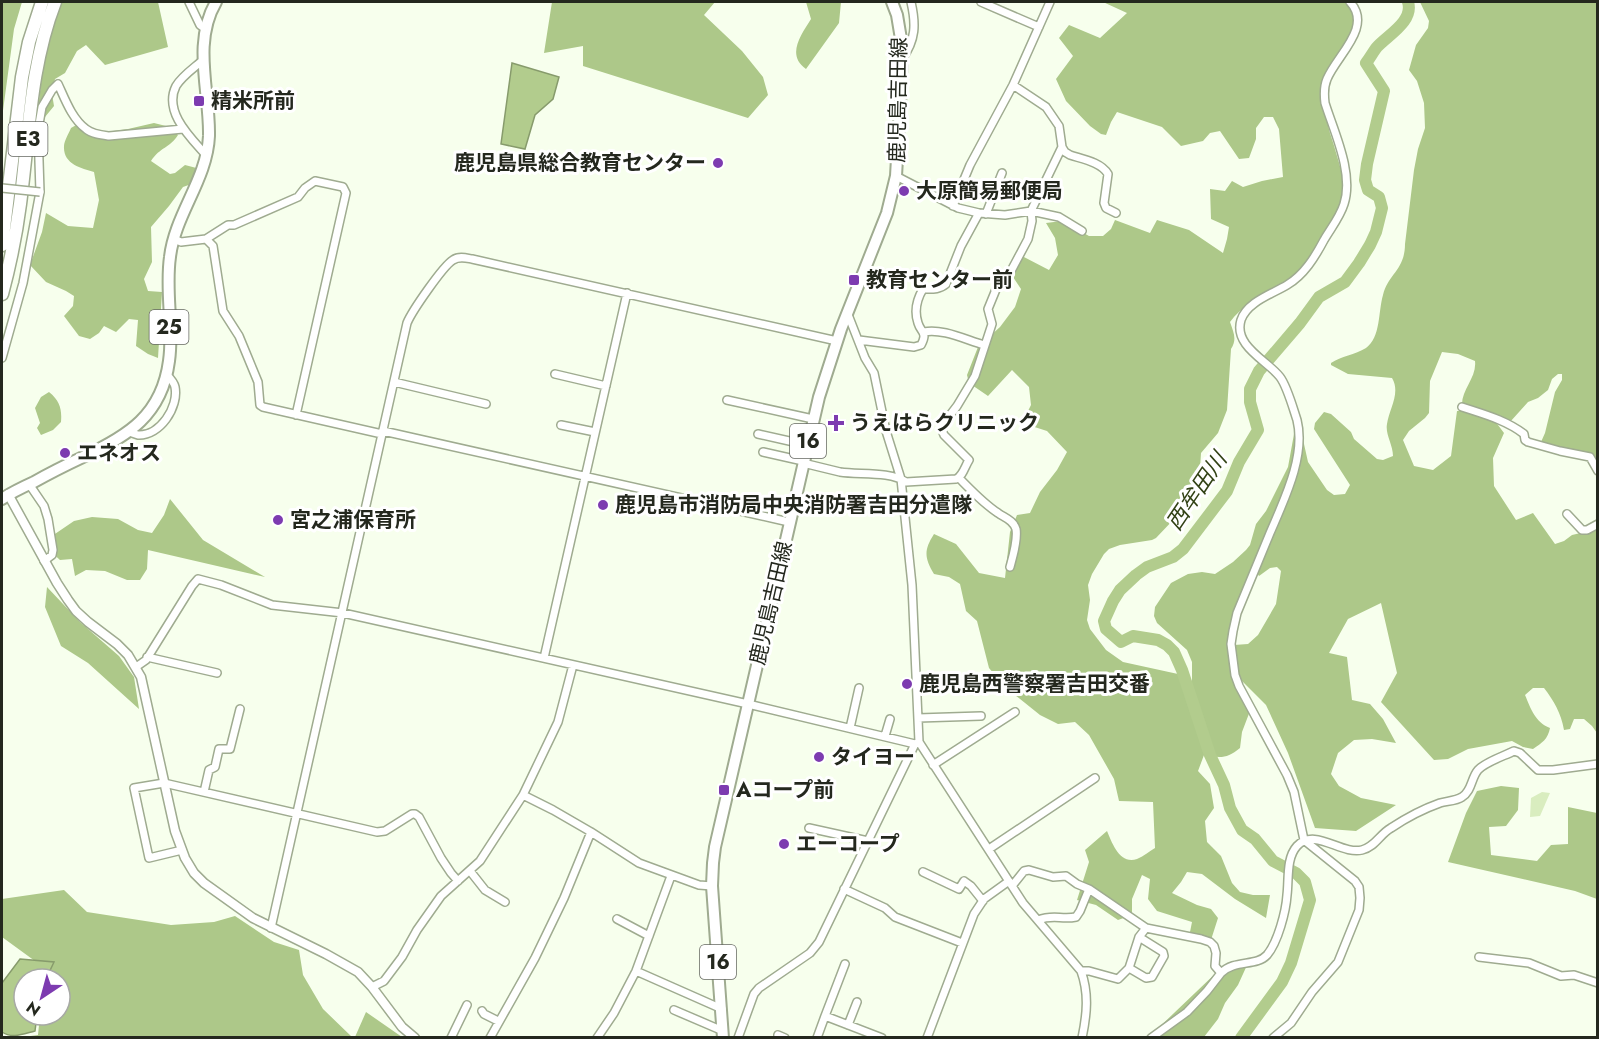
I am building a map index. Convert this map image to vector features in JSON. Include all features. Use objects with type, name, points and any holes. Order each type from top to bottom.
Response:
[{"type":"highway","name":"E3","points":[[2,245],[22,77],[29,42],[42,2]]},
{"type":"highway","name":"E3","points":[[2,294],[16,233],[33,84],[41,47],[56,2]]},
{"type":"main road","name":"25","points":[[4,494],[106,446],[129,432],[148,414],[163,388],[167,375],[170,341],[168,279],[170,255],[174,239],[202,173],[209,136],[203,60],[206,29],[216,2]]},
{"type":"main road","name":"鹿児島吉田線","points":[[723,1034],[712,886],[715,847],[813,419],[837,341],[886,213],[896,177],[902,59],[900,29],[892,2]]},
{"type":"street","points":[[189,2],[200,25],[206,29]]},
{"type":"street","points":[[902,59],[913,40],[914,15],[911,2]]},
{"type":"street","points":[[981,2],[1039,27]]},
{"type":"street","points":[[953,206],[970,165],[1013,85],[1050,2]]},
{"type":"street","points":[[1273,1038],[1291,1023],[1312,992],[1338,962],[1359,910],[1360,898],[1359,887],[1355,880],[1304,840],[1290,783],[1239,686],[1233,666],[1233,631],[1237,613],[1295,471],[1298,445],[1297,422],[1281,378],[1242,338],[1240,329],[1242,319],[1251,306],[1289,284],[1306,268],[1316,255],[1344,204],[1347,176],[1324,93],[1330,73],[1357,29],[1357,11],[1350,2]]},
{"type":"street","points":[[203,60],[180,80],[173,94],[173,103],[183,129],[206,155]]},
{"type":"street","points":[[2,358],[23,284],[40,192],[38,130],[42,107],[52,90],[58,84],[68,105],[86,130],[98,134],[109,136],[183,129]]},
{"type":"street","points":[[1013,85],[1046,107],[1059,126],[1065,152],[1106,170],[1108,174],[1104,204],[1106,208],[1116,213]]},
{"type":"street","points":[[959,478],[969,459],[944,435],[942,429],[975,376],[992,324],[988,309],[997,287],[1011,271],[1028,239],[1032,222],[1031,212],[1062,147]]},
{"type":"street","points":[[859,340],[914,347],[921,345],[925,339],[924,332],[918,325],[916,312],[918,297],[923,289],[936,290],[946,284],[961,246],[983,213],[1002,173]]},
{"type":"street","points":[[896,177],[953,206],[983,213],[1005,215],[1031,212],[1059,217],[1082,231]]},
{"type":"street","points":[[174,239],[180,242],[206,239],[228,225],[234,225],[298,197],[304,189],[315,182],[345,189],[346,193],[296,415]]},
{"type":"street","points":[[2,188],[40,192]]},
{"type":"street","points":[[206,239],[213,246],[223,311],[239,336],[258,382],[260,405],[263,407],[789,522]]},
{"type":"street","points":[[271,928],[403,338],[411,314],[450,262],[458,258],[472,259],[837,341]]},
{"type":"street","points":[[544,658],[627,293]]},
{"type":"street","points":[[738,1038],[754,994],[759,988],[810,953],[819,942],[917,743],[912,585],[901,479],[886,431],[874,373],[865,358],[847,312]]},
{"type":"street","points":[[924,332],[943,333],[984,345]]},
{"type":"street","points":[[555,374],[606,386]]},
{"type":"street","points":[[129,432],[139,435],[146,433],[163,424],[168,418],[174,404],[175,387],[167,375]]},
{"type":"street","points":[[394,382],[486,404]]},
{"type":"street","points":[[727,400],[813,419]]},
{"type":"street","points":[[1462,407],[1515,427],[1524,434],[1528,442],[1560,452],[1590,457],[1598,471]]},
{"type":"street","points":[[561,425],[596,432]]},
{"type":"street","points":[[758,434],[807,446]]},
{"type":"street","points":[[763,452],[839,471],[882,475],[906,482],[959,478]]},
{"type":"street","points":[[959,478],[997,513],[1011,520],[1014,525],[1015,551],[1010,567]]},
{"type":"street","points":[[29,484],[44,506],[48,519],[53,550],[52,555],[44,561]]},
{"type":"street","points":[[4,494],[57,584],[76,611],[117,644],[136,667],[144,689],[175,831],[194,873],[241,911],[358,972],[402,1027],[415,1038]]},
{"type":"street","points":[[1567,514],[1582,530],[1598,524]]},
{"type":"street","points":[[136,667],[147,657],[198,579],[221,585],[272,605],[343,612],[917,743],[1023,903],[1081,971],[1088,997],[1082,1038]]},
{"type":"street","points":[[147,657],[218,673]]},
{"type":"street","points":[[372,987],[384,981],[441,896],[480,861],[523,795],[558,722],[573,666]]},
{"type":"street","points":[[850,728],[860,688]]},
{"type":"street","points":[[204,792],[209,770],[215,767],[219,749],[230,749],[240,709]]},
{"type":"street","points":[[933,765],[1015,712]]},
{"type":"street","points":[[918,718],[981,716]]},
{"type":"street","points":[[885,736],[890,719]]},
{"type":"street","points":[[1152,1038],[1186,1012],[1227,967],[1259,960],[1266,955],[1281,926],[1292,854],[1304,840],[1316,839],[1349,850],[1362,850],[1374,843],[1388,829],[1419,812],[1440,803],[1460,799],[1467,794],[1481,766],[1514,751],[1520,753],[1538,770],[1598,764]]},
{"type":"street","points":[[989,849],[1095,778]]},
{"type":"street","points":[[182,850],[149,858],[134,788],[165,783],[377,832],[384,831],[415,814],[419,817],[450,873],[458,881]]},
{"type":"street","points":[[523,795],[591,832],[639,863],[699,885],[712,886]]},
{"type":"street","points":[[809,828],[868,841]]},
{"type":"street","points":[[490,1038],[543,941],[564,898],[591,832]]},
{"type":"street","points":[[927,1038],[974,914],[983,901],[1011,883],[1024,871],[1029,870],[1053,877],[1066,876],[1146,928],[1210,942],[1216,953],[1215,966],[1221,973]]},
{"type":"street","points":[[470,871],[485,890],[505,902]]},
{"type":"street","points":[[923,872],[959,889],[964,880],[983,901]]},
{"type":"street","points":[[597,1038],[614,1013],[636,971],[671,876]]},
{"type":"street","points":[[844,889],[885,908],[895,917],[962,943]]},
{"type":"street","points":[[1038,920],[1047,916],[1068,919],[1076,917],[1089,889]]},
{"type":"street","points":[[617,919],[649,936]]},
{"type":"street","points":[[1081,971],[1118,979],[1129,968],[1139,936],[1146,928]]},
{"type":"street","points":[[1129,968],[1146,978],[1152,977],[1164,956],[1163,951],[1139,936]]},
{"type":"street","points":[[1479,957],[1528,963],[1561,976],[1574,975],[1598,983]]},
{"type":"street","points":[[817,1038],[845,964]]},
{"type":"street","points":[[636,971],[722,1009]]},
{"type":"street","points":[[849,1025],[857,1002]]},
{"type":"street","points":[[451,1038],[467,1005]]},
{"type":"street","points":[[674,1010],[723,1034]]},
{"type":"street","points":[[482,1011],[498,1021]]},
{"type":"street","points":[[825,1016],[882,1038]]},
{"type":"street","points":[[856,1038],[860,1029]]},
{"type":"shaded area","points":[[2,2],[22,2],[14,29],[2,118]]},
{"type":"shaded area","points":[[60,2],[158,2],[168,47],[105,65],[86,45],[77,51],[65,73],[55,79],[52,94],[54,106],[36,128],[47,48]]},
{"type":"shaded area","points":[[552,2],[715,2],[704,15],[742,51],[763,77],[768,95],[748,118],[583,66],[583,46],[544,53]]},
{"type":"shaded area","points":[[806,2],[841,2],[839,23],[806,69],[797,58],[796,51],[800,38],[811,19]]},
{"type":"shaded area","points":[[1103,2],[1346,2],[1352,13],[1353,23],[1350,33],[1332,62],[1322,91],[1324,109],[1343,177],[1343,192],[1338,210],[1311,255],[1296,274],[1248,305],[1230,322],[1234,339],[1231,349],[1227,410],[1218,433],[1201,453],[1199,484],[1195,497],[1156,538],[1109,549],[1092,574],[1088,585],[1090,600],[1087,620],[1090,629],[1106,650],[1123,662],[1178,674],[1192,681],[1192,662],[1187,650],[1157,623],[1154,616],[1155,607],[1171,583],[1188,574],[1202,572],[1215,574],[1246,550],[1250,545],[1256,524],[1266,511],[1288,467],[1294,434],[1295,455],[1292,471],[1233,618],[1230,632],[1229,656],[1233,677],[1250,711],[1242,732],[1240,748],[1223,757],[1204,755],[1198,771],[1210,784],[1214,808],[1205,821],[1207,842],[1221,856],[1232,883],[1240,892],[1270,895],[1266,918],[1235,899],[1202,874],[1187,872],[1172,893],[1211,909],[1218,918],[1210,943],[1190,932],[1192,922],[1157,911],[1148,899],[1150,879],[1142,875],[1132,899],[1132,915],[1118,920],[1096,905],[1077,900],[1089,862],[1085,850],[1107,831],[1118,852],[1126,859],[1137,859],[1155,848],[1153,802],[1119,801],[1114,779],[1089,735],[1075,722],[1058,724],[1040,715],[1005,687],[989,668],[977,621],[966,611],[960,584],[949,577],[934,574],[926,554],[934,534],[956,544],[979,573],[1005,578],[1010,532],[1017,515],[1030,513],[1040,492],[1067,452],[1047,431],[1022,423],[1031,405],[1029,387],[1012,370],[988,396],[969,383],[967,375],[978,347],[1000,327],[1015,307],[1021,289],[1011,274],[1018,266],[1022,256],[1049,270],[1058,255],[1055,238],[1046,223],[1062,221],[1089,236],[1103,236],[1111,229],[1115,220],[1150,233],[1157,220],[1189,230],[1223,253],[1229,227],[1211,219],[1210,189],[1225,191],[1232,181],[1243,187],[1283,177],[1279,129],[1273,117],[1264,117],[1256,128],[1256,139],[1249,158],[1239,159],[1220,131],[1210,133],[1203,141],[1181,146],[1162,127],[1117,112],[1106,135],[1090,126],[1066,101],[1056,79],[1073,56],[1059,38],[1069,25],[1100,38],[1127,13]]},
{"type":"shaded area","points":[[1420,2],[1597,2],[1597,464],[1595,460],[1545,446],[1541,442],[1562,374],[1552,379],[1548,390],[1528,402],[1510,422],[1462,404],[1464,393],[1474,372],[1475,361],[1458,354],[1442,352],[1430,381],[1429,413],[1409,431],[1403,440],[1414,466],[1433,470],[1451,456],[1457,411],[1495,421],[1504,433],[1493,458],[1494,486],[1516,520],[1533,513],[1555,544],[1597,526],[1597,733],[1584,719],[1574,719],[1570,729],[1564,730],[1559,713],[1548,693],[1544,688],[1533,688],[1525,695],[1527,700],[1537,719],[1550,728],[1546,738],[1539,745],[1533,749],[1512,741],[1468,749],[1448,759],[1434,760],[1381,702],[1397,673],[1381,603],[1348,619],[1329,653],[1347,657],[1352,700],[1370,704],[1383,719],[1396,743],[1372,739],[1354,740],[1338,753],[1331,774],[1339,786],[1361,798],[1396,805],[1356,831],[1315,828],[1288,753],[1266,705],[1241,680],[1234,645],[1248,644],[1258,635],[1276,604],[1281,571],[1277,567],[1270,568],[1259,576],[1257,573],[1298,473],[1302,435],[1308,462],[1327,490],[1334,495],[1345,494],[1350,485],[1314,429],[1315,423],[1324,412],[1331,414],[1377,459],[1383,460],[1393,456],[1387,428],[1395,395],[1392,378],[1348,374],[1331,363],[1366,348],[1371,343],[1377,331],[1385,288],[1399,266],[1404,253],[1414,170],[1425,128],[1424,103],[1417,81],[1409,70],[1416,45],[1428,28],[1429,21]]},
{"type":"shaded area","points":[[512,63],[559,77],[553,99],[535,115],[525,149],[501,144]]},
{"type":"shaded area","points":[[154,123],[170,127],[178,135],[151,161],[170,174],[185,165],[204,170],[200,181],[183,187],[151,227],[152,262],[144,279],[148,291],[162,292],[158,358],[136,346],[138,320],[129,319],[116,332],[104,326],[90,339],[79,336],[64,316],[73,306],[74,296],[46,282],[30,265],[46,213],[68,226],[93,228],[99,200],[94,172],[74,164],[66,157],[64,144],[71,128],[78,124],[91,134]]},
{"type":"shaded area","points":[[49,392],[60,406],[61,422],[53,430],[41,435],[37,428],[40,423],[35,408],[41,397]]},
{"type":"shaded area","points":[[170,499],[203,540],[265,577],[148,550],[147,569],[140,580],[127,580],[105,571],[86,570],[75,576],[72,559],[60,560],[48,549],[49,538],[74,521],[92,517],[118,519],[138,530],[152,533],[164,515]]},
{"type":"shaded area","points":[[47,587],[80,622],[119,656],[134,677],[139,709],[88,663],[61,646],[45,607]]},
{"type":"shaded area","points":[[1501,786],[1519,788],[1518,810],[1506,826],[1489,827],[1491,855],[1537,861],[1551,845],[1568,844],[1568,807],[1597,813],[1597,899],[1575,891],[1448,862],[1466,813],[1477,791]]},
{"type":"shaded area","points":[[1542,792],[1550,793],[1540,816],[1530,817],[1531,798]]},
{"type":"shaded area","points":[[64,890],[87,912],[171,925],[214,922],[235,916],[274,942],[299,950],[303,975],[323,1009],[352,1037],[23,1037],[38,1035],[39,1027],[72,1027],[72,967],[43,967],[2,937],[2,899]]},
{"type":"shaded area","points":[[20,959],[54,962],[52,967],[14,967]]},
{"type":"shaded area","points":[[1248,963],[1218,1019],[1204,1037],[1152,1038],[1151,1035],[1218,971]]},
{"type":"shaded area","points":[[12,970],[12,1027],[36,1027],[35,1031],[18,1035],[2,1032],[2,983]]},
{"type":"shaded area","points":[[366,1012],[402,1037],[355,1037]]},
{"type":"waterway","name":"西牟田川","points":[[1241,1038],[1282,982],[1291,963],[1310,900],[1305,882],[1296,873],[1273,861],[1255,839],[1242,830],[1230,808],[1224,785],[1210,755],[1174,652],[1158,640],[1133,636],[1121,642],[1106,629],[1104,621],[1120,590],[1147,567],[1173,557],[1183,549],[1227,491],[1239,462],[1258,430],[1250,402],[1250,389],[1259,371],[1319,297],[1345,282],[1370,245],[1382,208],[1379,197],[1368,190],[1365,180],[1384,91],[1366,63],[1377,47],[1404,21],[1409,9],[1408,2]]},
{"type":"place","name":"精米所前","points":[[199,101]]},
{"type":"place","name":"鹿児島県総合教育センター","points":[[718,163]]},
{"type":"place","name":"大原簡易郵便局","points":[[904,191]]},
{"type":"place","name":"教育センター前","points":[[854,280]]},
{"type":"place","name":"うえはらクリニック","points":[[836,423]]},
{"type":"place","name":"エネオス","points":[[65,453]]},
{"type":"place","name":"鹿児島市消防局中央消防署吉田分遣隊","points":[[603,505]]},
{"type":"place","name":"宮之浦保育所","points":[[278,520]]},
{"type":"place","name":"鹿児島西警察署吉田交番","points":[[907,684]]},
{"type":"place","name":"タイヨー","points":[[819,757]]},
{"type":"place","name":"Aコープ前","points":[[724,790]]},
{"type":"place","name":"エーコープ","points":[[784,844]]}]
